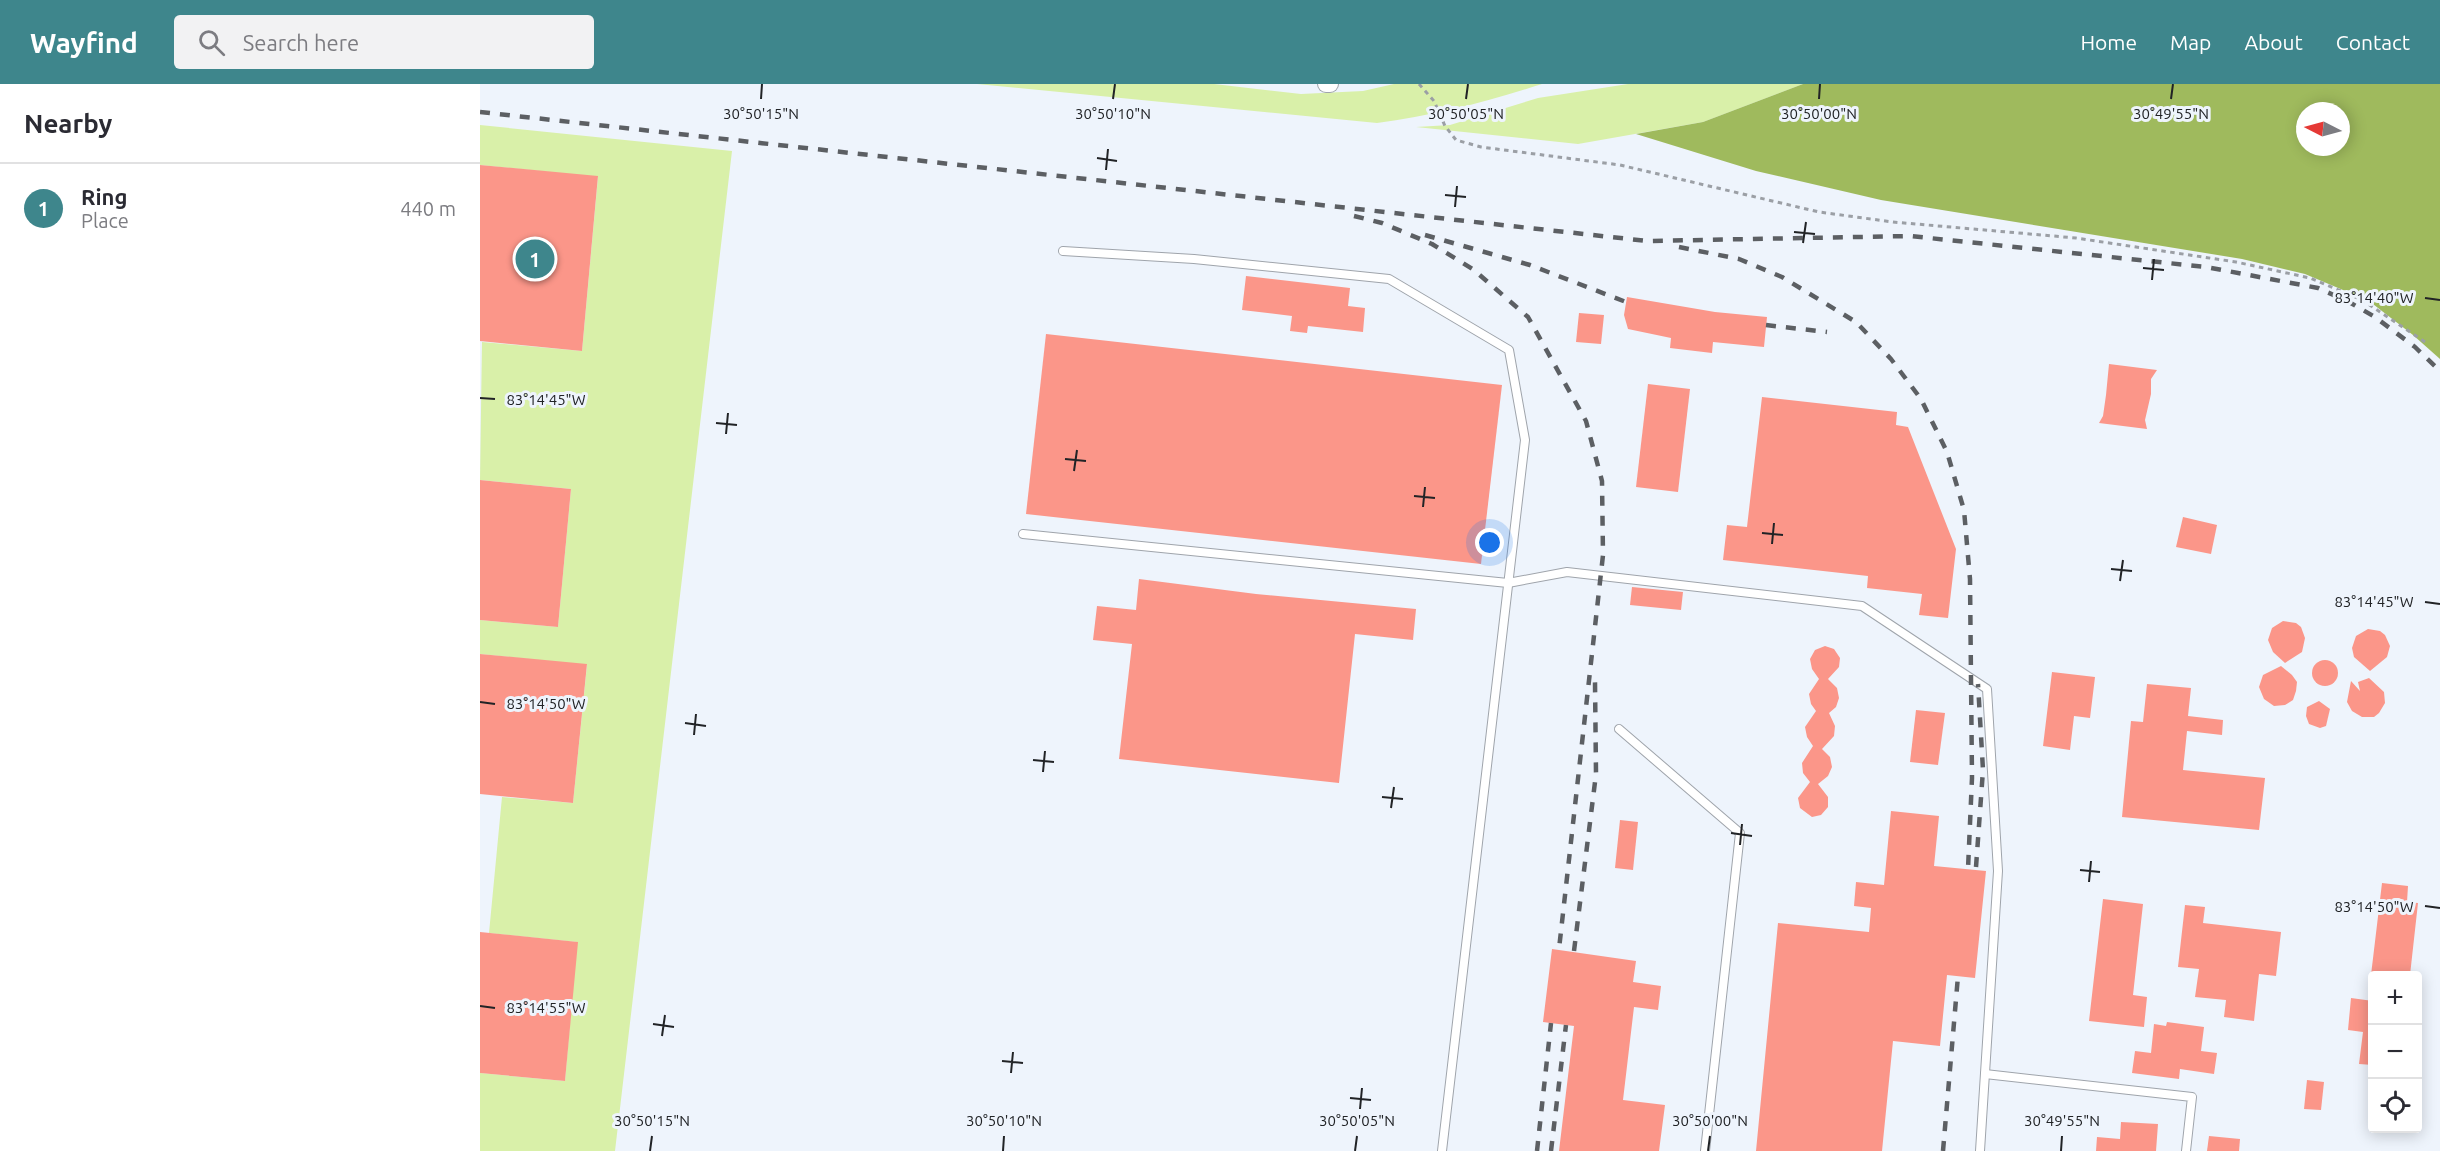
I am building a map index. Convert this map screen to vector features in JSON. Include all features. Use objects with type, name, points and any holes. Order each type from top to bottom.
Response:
[{"type":"lane","points":[[1063,251],[1194,259],[1389,279],[1509,350],[1525,440],[1442,1151]]},
{"type":"lane","points":[[1023,534],[1508,584],[1567,572],[1862,606],[1987,689],[1998,871],[1980,1151]]},
{"type":"lane","points":[[1619,729],[1740,833],[1705,1151]]},
{"type":"lane","points":[[1985,1074],[2192,1097],[2186,1151]]},
{"type":"path","points":[[1419,84],[1434,100],[1445,126],[1456,140],[1481,147],[1620,165],[1820,212],[1893,222],[2076,238],[2236,262],[2310,278],[2362,300],[2425,342]]},
{"type":"green space","points":[[977,84],[1214,84],[1301,94],[1363,91],[1394,84],[1542,84],[1461,107],[1377,123]]},
{"type":"green space","points":[[1628,84],[1803,84],[1703,122],[1578,144],[1416,127],[1450,125],[1538,98]]},
{"type":"green space","points":[[1803,84],[2440,84],[2440,359],[2369,301],[2305,274],[2242,259],[1881,200],[1756,171],[1636,134],[1703,122]]},
{"type":"green space","points":[[480,125],[732,151],[615,1151],[480,1151],[480,1073],[565,1081],[577,942],[489,933],[502,797],[573,803],[587,665],[480,654],[480,620],[558,627],[571,489],[480,480],[482,342],[582,351],[598,177],[480,165]]},
{"type":"building","points":[[480,165],[598,176],[582,351],[480,341]]},
{"type":"building","points":[[1246,276],[1350,288],[1348,306],[1365,308],[1363,332],[1308,326],[1307,333],[1290,331],[1292,316],[1242,310]]},
{"type":"building","points":[[1627,297],[1715,312],[1767,317],[1764,347],[1713,342],[1712,353],[1670,348],[1671,338],[1628,329],[1624,315]]},
{"type":"building","points":[[1579,313],[1604,315],[1601,344],[1576,342]]},
{"type":"building","points":[[1046,334],[1502,385],[1481,564],[1026,514]]},
{"type":"building","points":[[2109,364],[2157,370],[2151,379],[2151,394],[2145,420],[2147,429],[2099,423],[2103,416]]},
{"type":"building","points":[[1648,384],[1690,389],[1678,492],[1636,487]]},
{"type":"building","points":[[1762,397],[1897,412],[1896,425],[1908,427],[1956,549],[1948,618],[1919,615],[1922,594],[1867,588],[1868,576],[1723,560],[1727,525],[1747,527]]},
{"type":"building","points":[[480,480],[571,489],[558,627],[480,620]]},
{"type":"building","points":[[2183,517],[2217,525],[2211,554],[2176,547]]},
{"type":"building","points":[[1139,579],[1256,594],[1416,609],[1413,640],[1355,634],[1339,783],[1119,759],[1132,644],[1093,640],[1097,606],[1136,610]]},
{"type":"building","points":[[1632,587],[1683,592],[1681,610],[1630,605]]},
{"type":"building","points":[[2283,621],[2296,623],[2301,627],[2305,638],[2302,652],[2285,663],[2273,652],[2268,640],[2272,628]]},
{"type":"building","points":[[2368,629],[2380,631],[2385,635],[2390,646],[2387,657],[2370,671],[2354,657],[2352,648],[2356,636]]},
{"type":"building","points":[[1825,646],[1834,649],[1840,658],[1839,667],[1828,679],[1837,688],[1839,698],[1836,707],[1829,713],[1835,726],[1834,736],[1822,749],[1830,757],[1832,767],[1828,776],[1818,784],[1828,797],[1828,807],[1821,815],[1812,817],[1800,808],[1798,798],[1810,782],[1803,773],[1802,763],[1813,746],[1807,737],[1805,727],[1816,711],[1811,704],[1809,694],[1819,679],[1812,669],[1810,659],[1815,650]]},
{"type":"building","points":[[480,654],[587,664],[573,803],[480,794]]},
{"type":"building","points":[[2325,660],[2334,664],[2338,673],[2334,682],[2325,686],[2316,682],[2312,673],[2316,664]]},
{"type":"building","points":[[2281,666],[2297,682],[2296,691],[2293,700],[2285,705],[2274,706],[2264,699],[2259,687],[2263,675]]},
{"type":"building","points":[[2052,672],[2095,677],[2090,718],[2074,716],[2070,750],[2043,746]]},
{"type":"building","points":[[2369,678],[2384,692],[2385,703],[2374,717],[2362,717],[2352,711],[2347,702],[2351,681],[2360,691],[2358,682]]},
{"type":"building","points":[[2147,684],[2191,688],[2188,716],[2223,720],[2222,735],[2187,731],[2183,770],[2265,778],[2259,830],[2122,817],[2131,721],[2143,722]]},
{"type":"building","points":[[2319,701],[2330,709],[2326,726],[2320,728],[2309,724],[2306,716],[2307,707]]},
{"type":"building","points":[[1916,710],[1945,713],[1938,765],[1910,762]]},
{"type":"building","points":[[1891,811],[1939,816],[1934,866],[1986,871],[1975,978],[1947,975],[1940,1046],[1893,1041],[1882,1151],[1756,1151],[1778,923],[1869,932],[1871,908],[1854,906],[1856,882],[1884,885]]},
{"type":"building","points":[[1620,820],[1638,822],[1633,870],[1615,868]]},
{"type":"building","points":[[2382,883],[2408,886],[2407,902],[2418,903],[2410,971],[2371,971]]},
{"type":"building","points":[[2103,899],[2143,904],[2133,995],[2147,997],[2144,1027],[2089,1021]]},
{"type":"building","points":[[2185,905],[2205,907],[2203,923],[2281,932],[2276,976],[2259,974],[2254,1021],[2224,1017],[2226,1000],[2195,997],[2199,969],[2178,967]]},
{"type":"building","points":[[480,932],[578,942],[565,1081],[480,1073]]},
{"type":"building","points":[[1552,949],[1636,961],[1633,982],[1661,986],[1658,1010],[1634,1007],[1623,1100],[1665,1105],[1659,1151],[1559,1151],[1574,1026],[1543,1022]]},
{"type":"building","points":[[2351,998],[2368,1000],[2368,1065],[2359,1064],[2363,1032],[2348,1030]]},
{"type":"building","points":[[2167,1022],[2204,1027],[2201,1051],[2217,1053],[2214,1074],[2180,1069],[2179,1079],[2132,1073],[2135,1051],[2151,1053],[2154,1024],[2166,1026]]},
{"type":"building","points":[[2307,1080],[2324,1082],[2321,1110],[2304,1109]]},
{"type":"building","points":[[2121,1122],[2158,1124],[2156,1151],[2096,1151],[2097,1137],[2120,1139]]},
{"type":"building","points":[[2209,1136],[2240,1139],[2239,1151],[2207,1151]]},
{"type":"railway","points":[[480,112],[1647,241],[1910,236],[2206,267],[2318,288],[2375,317],[2415,347],[2440,371]]},
{"type":"railway","points":[[1354,216],[1382,223],[1432,244],[1474,270],[1528,317],[1586,421],[1602,481],[1603,555],[1559,949]]},
{"type":"railway","points":[[1425,235],[1530,265],[1626,302]]},
{"type":"railway","points":[[1679,247],[1739,259],[1782,277],[1856,322],[1891,359],[1921,399],[1947,452],[1964,510],[1970,579],[1972,778],[1968,869]]},
{"type":"railway","points":[[1766,325],[1827,332]]},
{"type":"railway","points":[[1574,951],[1596,774],[1595,682]]},
{"type":"railway","points":[[1976,867],[1983,770],[1978,684]]},
{"type":"railway","points":[[1943,1151],[1958,976]]},
{"type":"railway","points":[[1537,1151],[1551,1023]]},
{"type":"railway","points":[[1551,1151],[1566,1025]]},
{"type":"place","name":"Ring","points":[[535,259]]}]
